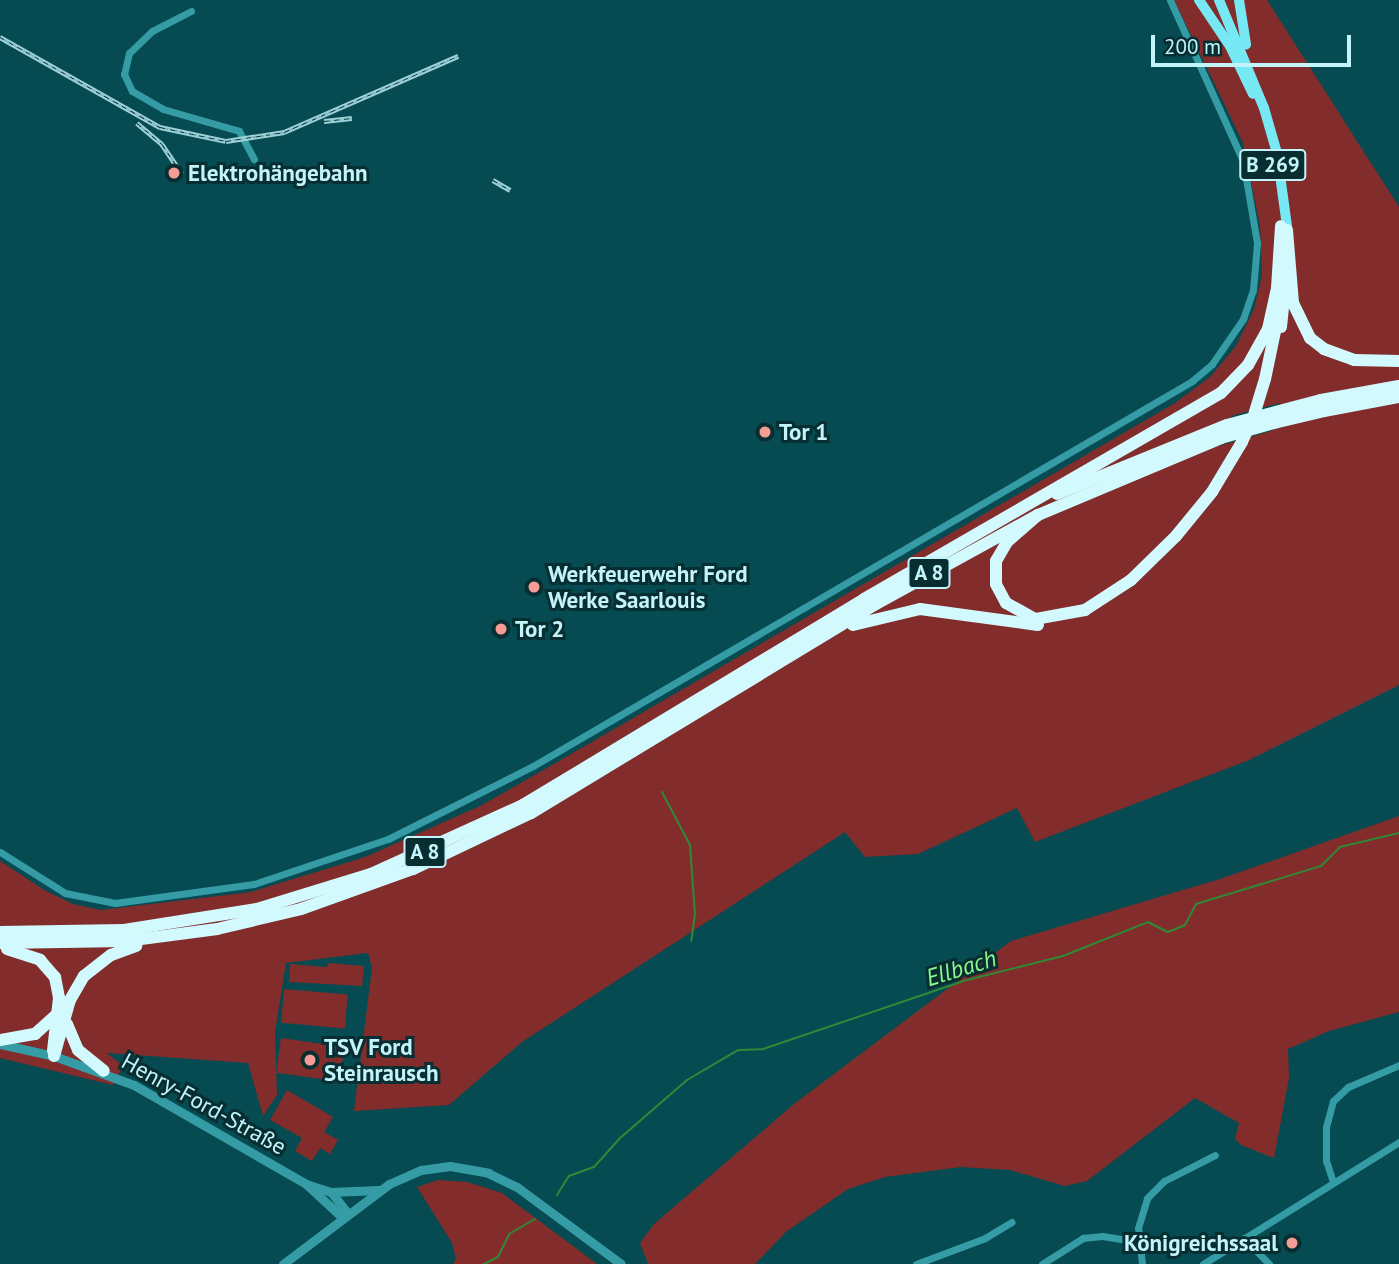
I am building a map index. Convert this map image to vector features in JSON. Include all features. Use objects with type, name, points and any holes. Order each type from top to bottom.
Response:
[{"type":"highway","points":[[1284,226],[1293,303],[1310,338],[1337,355],[1399,361]]},
{"type":"highway","points":[[1022,511],[1067,479],[1205,404],[1234,381],[1260,346],[1274,311],[1284,226]]},
{"type":"highway","points":[[1038,515],[1000,551],[995,573],[1006,603],[1024,616],[1042,619],[1068,616],[1101,601],[1154,558],[1194,516],[1242,442],[1265,380],[1281,286],[1284,226]]},
{"type":"highway","points":[[824,636],[883,615],[920,609],[1029,625],[1067,622],[1104,606],[1134,583],[1204,511],[1258,418],[1281,334],[1284,226]]},
{"type":"highway","name":"A 8","points":[[0,945],[72,944],[174,936],[261,920],[348,895],[487,836],[672,730],[824,636],[1038,515],[1276,416],[1399,386]]},
{"type":"highway","name":"A 8","points":[[0,932],[124,930],[216,918],[298,898],[396,864],[564,781],[997,523],[1120,465],[1227,425],[1399,397]]},
{"type":"highway","points":[[0,1042],[35,1034],[61,1016],[76,989],[97,964],[124,949],[174,936]]},
{"type":"highway","points":[[0,945],[27,954],[49,968],[58,987],[61,1016],[54,1056]]},
{"type":"highway","points":[[61,1016],[71,1040],[104,1071]]},
{"type":"main road","points":[[1199,0],[1230,46],[1261,106]]},
{"type":"main road","name":"B 269","points":[[1213,0],[1261,106],[1284,226]]},
{"type":"main road","points":[[1219,0],[1261,106]]},
{"type":"main road","points":[[1239,0],[1261,106]]},
{"type":"street","points":[[0,852],[65,893],[115,903],[254,884],[388,839],[533,765],[1192,382],[1212,364],[1243,318],[1253,290],[1257,243],[1249,183],[1237,143],[1170,0]]},
{"type":"street","points":[[191,11],[152,31],[129,53],[124,74],[132,91],[163,109],[239,131],[254,159]]},
{"type":"street","name":"Henry-Ford-Straße","points":[[0,1042],[104,1071],[162,1099],[306,1184],[345,1216]]},
{"type":"street","points":[[1333,1182],[1325,1161],[1326,1127],[1333,1101],[1348,1087],[1399,1065]]},
{"type":"street","points":[[1203,1264],[1399,1142]]},
{"type":"street","points":[[1142,1264],[1139,1217],[1152,1191],[1215,1155]]},
{"type":"street","points":[[283,1264],[381,1189],[410,1173],[436,1167],[488,1173],[538,1201],[621,1264]]},
{"type":"street","name":"Henry-Ford-Straße","points":[[306,1184],[331,1192]]},
{"type":"street","points":[[345,1216],[331,1192],[381,1189]]},
{"type":"street","points":[[916,1264],[985,1238],[1012,1222]]},
{"type":"street","points":[[1042,1264],[1083,1238],[1102,1236],[1139,1242]]},
{"type":"street","points":[[1244,1238],[1269,1264]]},
{"type":"shaded area","points":[[1174,0],[1267,0],[1399,207],[1399,685],[1249,760],[1035,842],[1017,808],[918,854],[865,857],[845,832],[522,1042],[449,1105],[354,1111],[372,968],[368,953],[286,963],[275,1032],[277,1095],[263,1116],[248,1063],[107,1053],[123,1066],[113,1085],[0,1058],[0,861],[46,891],[73,904],[101,910],[251,892],[365,857],[480,806],[1175,403],[1210,377],[1236,346],[1254,309],[1262,275],[1260,226],[1243,143]],"holes":[[[1280,403],[1271,431],[1218,446],[1231,416]]]},
{"type":"shaded area","points":[[1399,816],[1399,1012],[1329,1031],[1288,1049],[1289,1078],[1274,1158],[1241,1145],[1235,1139],[1239,1123],[1195,1098],[1087,1181],[1065,1186],[1010,1170],[960,1167],[885,1177],[848,1189],[787,1231],[755,1264],[648,1264],[640,1243],[654,1224],[794,1104],[1011,941],[1220,879]]},
{"type":"shaded area","points":[[328,963],[364,966],[362,986],[289,982],[290,964],[327,967]]},
{"type":"shaded area","points":[[284,989],[348,995],[345,1028],[281,1023]]},
{"type":"shaded area","name":"TSV Ford Steinrausch","points":[[281,1038],[344,1047],[340,1082],[276,1073]]},
{"type":"shaded area","points":[[287,1090],[333,1117],[324,1132],[338,1140],[330,1154],[320,1148],[312,1161],[295,1151],[302,1138],[270,1120]]},
{"type":"shaded area","points":[[438,1180],[467,1182],[502,1193],[597,1264],[453,1264],[456,1259],[452,1243],[417,1187]]},
{"type":"waterway","points":[[662,792],[690,845],[695,914],[691,941]]},
{"type":"waterway","name":"Ellbach","points":[[557,1195],[569,1176],[594,1167],[619,1139],[687,1080],[738,1050],[763,1049],[967,980],[1063,956],[1148,922],[1168,932],[1185,925],[1196,904],[1321,866],[1340,847],[1399,833]]},
{"type":"waterway","name":"Ellbach","points":[[484,1264],[498,1257],[509,1234],[535,1219]]},
{"type":"railway","points":[[0,37],[160,127],[226,141],[284,132],[458,56]]},
{"type":"railway","points":[[324,121],[352,118]]},
{"type":"railway","points":[[137,123],[162,144],[182,174]]},
{"type":"railway","points":[[493,180],[510,190]]},
{"type":"place","name":"Elektrohängebahn","points":[[174,173]]},
{"type":"place","name":"Tor 1","points":[[765,432]]},
{"type":"place","name":"Werkfeuerwehr Ford Werke Saarlouis","points":[[534,587]]},
{"type":"place","name":"Tor 2","points":[[501,629]]},
{"type":"place","name":"TSV Ford Steinrausch","points":[[310,1060]]},
{"type":"place","name":"Königreichssaal","points":[[1292,1243]]}]
